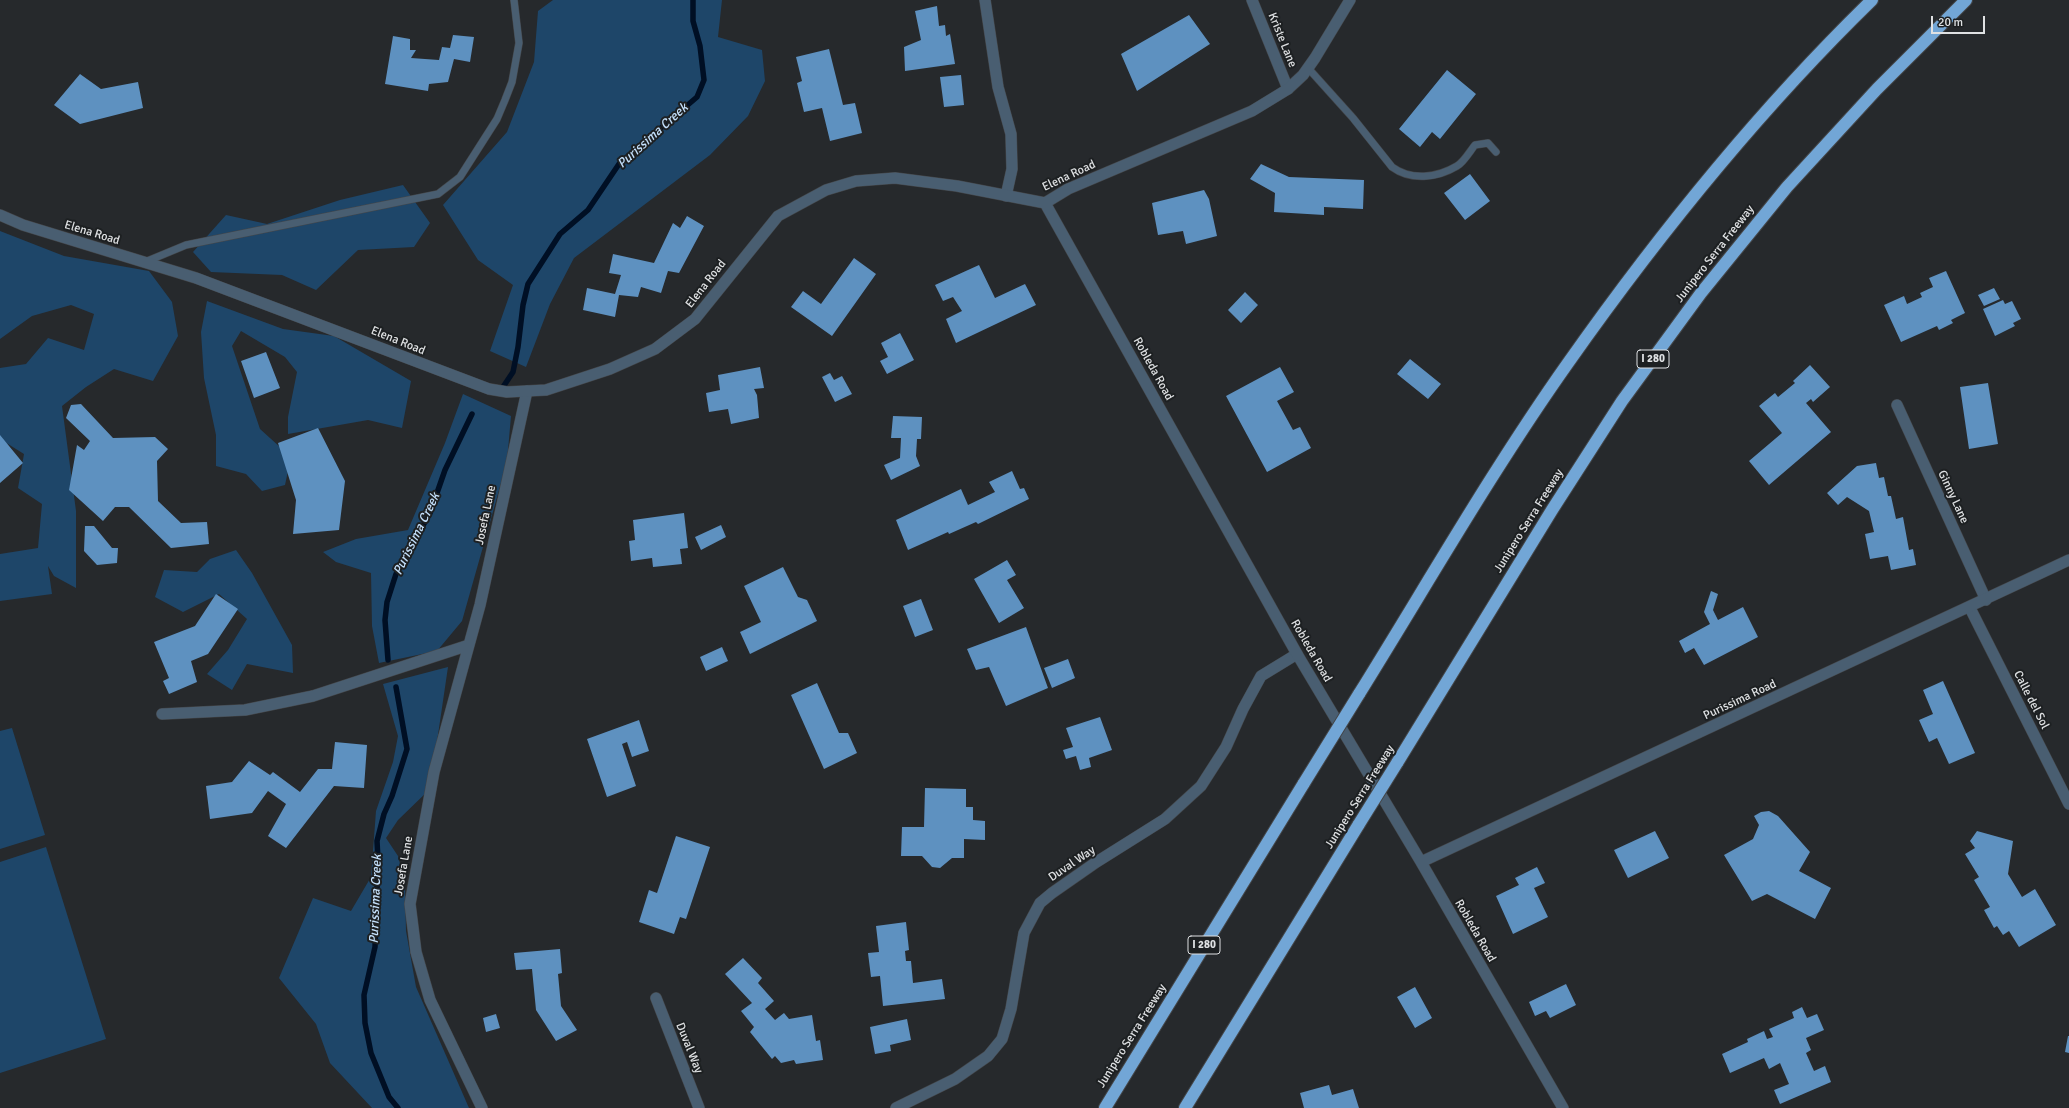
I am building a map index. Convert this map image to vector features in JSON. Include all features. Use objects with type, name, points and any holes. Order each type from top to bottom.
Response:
[{"type":"highway","name":"Junipero Serra Freeway","points":[[1105,1108],[1494,475],[1550,390],[1645,258],[1735,146],[1826,45],[1872,0]]},
{"type":"highway","name":"Junipero Serra Freeway","points":[[1185,1108],[1552,510],[1614,414],[1701,293],[1787,187],[1877,89],[1966,0]]},
{"type":"street","points":[[985,0],[998,87],[1010,134],[1012,169],[1006,196]]},
{"type":"street","name":"Kriste Lane","points":[[1252,0],[1288,89]]},
{"type":"street","name":"Elena Road","points":[[0,215],[22,225],[196,278],[489,389],[507,392],[546,390],[610,369],[655,349],[695,319],[778,216],[826,190],[856,181],[895,178],[956,186],[1045,202],[1068,189],[1252,111],[1288,89],[1308,68],[1350,0]]},
{"type":"street","name":"Robleda Road","points":[[1045,202],[1297,654],[1421,862],[1563,1108]]},
{"type":"street","name":"Josefa Lane","points":[[482,1108],[430,1000],[416,952],[410,904],[434,772],[480,605],[527,391]]},
{"type":"street","name":"Ginny Lane","points":[[1896,405],[1986,600]]},
{"type":"street","name":"Purissima Road","points":[[1421,862],[1970,608],[2069,560]]},
{"type":"street","name":"Calle del Sol","points":[[1970,608],[2069,804]]},
{"type":"street","points":[[162,714],[245,710],[313,696],[469,645]]},
{"type":"street","name":"Duval Way","points":[[896,1108],[955,1079],[988,1056],[1002,1039],[1011,1009],[1024,933],[1040,903],[1095,863],[1165,819],[1201,786],[1226,747],[1243,709],[1261,676],[1297,654]]},
{"type":"street","name":"Duval Way","points":[[656,998],[700,1108]]},
{"type":"lane","points":[[144,262],[186,245],[438,194],[460,177],[497,119],[508,94],[512,82],[519,43],[514,0]]},
{"type":"lane","points":[[1308,68],[1353,118],[1392,167],[1400,173],[1419,178],[1440,173],[1458,166],[1475,145],[1488,143],[1496,152]]},
{"type":"shaded area","points":[[553,0],[722,0],[718,37],[762,50],[765,81],[748,116],[710,155],[574,258],[550,304],[526,367],[490,351],[513,285],[478,260],[443,205],[507,132],[534,62],[538,11]]},
{"type":"shaded area","points":[[403,185],[430,223],[414,247],[358,250],[316,290],[282,275],[211,272],[193,252],[226,215],[267,224],[340,200]]},
{"type":"shaded area","points":[[0,231],[64,256],[149,271],[172,302],[178,336],[153,381],[114,369],[86,387],[62,406],[76,511],[76,588],[54,576],[48,566],[52,594],[0,601],[0,554],[38,548],[42,504],[18,488],[24,454],[0,439],[0,368],[26,364],[48,338],[84,350],[94,314],[71,305],[32,316],[0,339]]},
{"type":"shaded area","points":[[207,301],[283,329],[334,336],[411,381],[402,428],[368,420],[288,434],[288,417],[297,372],[285,357],[241,331],[232,346],[260,429],[291,457],[285,485],[262,491],[246,474],[216,466],[216,435],[204,378],[201,332]]},
{"type":"shaded area","points":[[463,394],[511,416],[507,462],[462,621],[437,651],[379,663],[372,626],[371,573],[336,562],[323,552],[356,539],[408,530],[445,443]]},
{"type":"shaded area","points":[[236,550],[252,573],[292,645],[293,673],[247,664],[232,690],[207,674],[228,650],[247,619],[219,594],[183,612],[155,597],[164,570],[197,572],[210,559]]},
{"type":"shaded area","points":[[448,667],[430,789],[398,820],[386,838],[398,856],[405,884],[406,931],[416,987],[469,1108],[372,1108],[330,1063],[316,1024],[279,978],[313,898],[351,911],[371,877],[376,811],[393,762],[398,736],[383,684]]},
{"type":"shaded area","points":[[12,728],[45,835],[0,849],[0,731]]},
{"type":"shaded area","points":[[46,847],[106,1039],[0,1073],[0,862]]},
{"type":"building","points":[[937,6],[939,26],[945,25],[946,36],[950,34],[955,64],[905,71],[904,47],[921,40],[915,11]]},
{"type":"building","points":[[1189,15],[1210,44],[1137,91],[1121,54]]},
{"type":"building","points":[[453,35],[474,37],[470,62],[454,59],[448,82],[429,84],[428,91],[385,84],[393,36],[410,39],[410,50],[416,50],[411,58],[439,60],[442,47],[450,48]]},
{"type":"building","points":[[829,49],[843,105],[855,103],[862,133],[830,141],[822,108],[804,112],[797,83],[802,81],[796,57]]},
{"type":"building","points":[[1447,70],[1476,94],[1440,139],[1432,132],[1420,147],[1399,129]]},
{"type":"building","points":[[80,74],[101,89],[138,82],[143,108],[80,124],[54,105]]},
{"type":"building","points":[[961,75],[964,105],[944,107],[940,77]]},
{"type":"building","points":[[1261,164],[1289,177],[1364,180],[1363,209],[1324,207],[1324,215],[1274,212],[1275,193],[1250,179]]},
{"type":"building","points":[[1470,174],[1490,201],[1465,220],[1444,193]]},
{"type":"building","points":[[1204,190],[1209,199],[1217,236],[1186,244],[1183,231],[1158,235],[1152,203]]},
{"type":"building","points":[[687,216],[704,226],[679,273],[668,271],[661,293],[641,287],[638,297],[619,295],[615,317],[583,310],[587,288],[615,294],[621,275],[609,273],[613,254],[654,263],[673,223],[680,228]]},
{"type":"building","points":[[854,258],[876,274],[832,336],[791,307],[803,291],[821,304]]},
{"type":"building","points":[[979,265],[995,298],[1025,284],[1036,305],[956,343],[946,319],[962,311],[953,297],[943,301],[935,285]]},
{"type":"building","points":[[1946,271],[1965,313],[1951,320],[1953,323],[1939,330],[1937,326],[1901,342],[1884,305],[1904,296],[1907,304],[1922,297],[1920,293],[1933,287],[1929,278]]},
{"type":"building","points":[[1994,288],[2000,299],[1984,306],[1978,295]]},
{"type":"building","points":[[1245,292],[1258,305],[1241,323],[1228,310]]},
{"type":"building","points":[[2003,300],[2005,304],[2012,301],[2021,319],[2013,323],[2015,326],[1995,336],[1983,309]]},
{"type":"building","points":[[900,333],[914,360],[887,374],[880,361],[888,357],[881,343]]},
{"type":"building","points":[[266,352],[280,388],[254,398],[241,361]]},
{"type":"building","points":[[1410,359],[1441,384],[1428,399],[1397,374]]},
{"type":"building","points":[[1810,365],[1830,387],[1813,402],[1811,399],[1806,403],[1831,432],[1769,485],[1749,461],[1782,433],[1759,406],[1775,393],[1778,397],[1795,383],[1793,381]]},
{"type":"building","points":[[760,367],[764,388],[754,389],[757,395],[759,418],[731,424],[728,409],[709,412],[706,393],[720,390],[718,375]]},
{"type":"building","points":[[1280,367],[1294,392],[1277,401],[1293,430],[1300,427],[1311,448],[1267,472],[1226,396]]},
{"type":"building","points":[[830,373],[834,380],[842,376],[852,394],[835,402],[822,377]]},
{"type":"building","points":[[1988,383],[1998,444],[1969,449],[1960,387]]},
{"type":"building","points":[[81,404],[113,438],[155,437],[168,449],[157,461],[158,501],[181,523],[207,522],[209,544],[171,548],[129,507],[115,507],[103,521],[69,490],[77,445],[84,450],[90,441],[66,418],[71,405]]},
{"type":"building","points":[[893,416],[922,417],[921,439],[917,439],[916,456],[920,466],[891,480],[884,465],[900,458],[901,438],[891,438]]},
{"type":"building","points":[[318,428],[345,481],[339,530],[293,534],[296,500],[278,443]]},
{"type":"building","points":[[0,435],[23,463],[0,483]]},
{"type":"building","points":[[1876,463],[1879,478],[1884,477],[1888,496],[1891,496],[1896,519],[1903,517],[1909,550],[1913,549],[1916,565],[1891,570],[1888,556],[1870,559],[1865,534],[1874,532],[1869,511],[1847,497],[1838,505],[1827,493],[1857,466]]},
{"type":"building","points":[[1012,471],[1020,489],[1024,488],[1029,499],[978,524],[976,522],[949,534],[948,532],[908,550],[896,520],[961,489],[968,505],[995,492],[989,482]]},
{"type":"building","points":[[684,513],[688,548],[680,549],[682,564],[653,567],[652,558],[631,561],[629,541],[635,540],[633,520]]},
{"type":"building","points":[[721,525],[726,537],[701,550],[695,537]]},
{"type":"building","points":[[85,526],[94,526],[112,548],[118,548],[117,563],[97,565],[84,551]]},
{"type":"building","points":[[1007,560],[1016,575],[1007,580],[1024,608],[999,623],[974,579]]},
{"type":"building","points":[[783,567],[798,597],[807,600],[817,621],[750,654],[740,632],[761,622],[744,586]]},
{"type":"building","points":[[1711,591],[1718,594],[1713,610],[1718,620],[1743,607],[1758,637],[1704,665],[1694,648],[1685,653],[1679,641],[1710,624],[1704,612]]},
{"type":"building","points":[[216,594],[238,609],[208,654],[191,661],[197,682],[169,694],[163,681],[169,678],[154,642],[195,626]]},
{"type":"building","points":[[921,599],[933,630],[915,637],[903,606]]},
{"type":"building","points":[[1026,627],[1048,688],[1006,706],[989,667],[976,670],[967,649]]},
{"type":"building","points":[[722,647],[728,661],[706,671],[700,657]]},
{"type":"building","points":[[1068,659],[1075,678],[1052,688],[1044,668]]},
{"type":"building","points":[[1943,681],[1975,753],[1949,764],[1937,738],[1929,742],[1919,720],[1933,714],[1923,690]]},
{"type":"building","points":[[817,683],[839,733],[848,733],[857,753],[824,769],[791,695]]},
{"type":"building","points":[[1100,717],[1112,750],[1089,758],[1091,767],[1080,770],[1076,756],[1066,759],[1063,750],[1073,747],[1066,728]]},
{"type":"building","points":[[639,720],[649,751],[632,757],[627,742],[622,744],[636,786],[607,797],[587,739]]},
{"type":"building","points":[[335,742],[367,745],[364,788],[334,786],[286,848],[268,836],[286,804],[268,791],[252,813],[210,819],[206,786],[232,782],[249,761],[270,775],[273,772],[300,792],[318,769],[332,769]]},
{"type":"building","points":[[925,788],[966,789],[966,807],[973,807],[973,820],[985,821],[985,840],[964,839],[964,858],[952,858],[940,868],[932,867],[922,856],[901,856],[902,827],[924,827]]},
{"type":"building","points":[[1769,811],[1778,816],[1810,852],[1799,871],[1831,888],[1815,919],[1767,894],[1752,901],[1724,855],[1753,839],[1759,825],[1754,816],[1761,812]]},
{"type":"building","points":[[1655,831],[1669,858],[1628,878],[1614,850]]},
{"type":"building","points":[[1977,831],[2013,841],[2008,874],[2022,897],[2035,889],[2056,925],[2019,947],[2009,931],[2003,935],[1997,926],[1994,928],[1984,910],[1990,907],[1974,880],[1979,877],[1965,854],[1975,848],[1970,841]]},
{"type":"building","points":[[676,836],[710,847],[686,919],[680,917],[674,934],[639,922],[649,890],[657,893]]},
{"type":"building","points":[[1537,867],[1545,883],[1534,888],[1548,917],[1513,934],[1496,896],[1519,885],[1515,878]]},
{"type":"building","points":[[906,922],[909,950],[905,951],[906,961],[911,961],[913,983],[942,979],[945,999],[883,1006],[880,976],[871,977],[868,953],[879,952],[876,926]]},
{"type":"building","points":[[560,949],[562,973],[558,974],[561,1006],[577,1030],[556,1041],[536,1010],[532,969],[516,970],[514,953]]},
{"type":"building","points":[[743,958],[762,978],[758,983],[774,1001],[765,1009],[775,1020],[784,1013],[789,1019],[812,1015],[816,1041],[820,1040],[823,1060],[796,1064],[794,1060],[781,1063],[775,1056],[772,1059],[750,1032],[754,1027],[741,1011],[752,1003],[725,974]]},
{"type":"building","points":[[1566,984],[1576,1005],[1550,1018],[1546,1011],[1535,1016],[1529,1002]]},
{"type":"building","points":[[1415,987],[1432,1018],[1415,1028],[1397,997]]},
{"type":"building","points":[[1802,1007],[1807,1018],[1817,1014],[1824,1030],[1806,1038],[1811,1050],[1806,1053],[1814,1071],[1825,1066],[1831,1082],[1780,1104],[1774,1090],[1789,1084],[1780,1063],[1769,1069],[1764,1058],[1730,1073],[1722,1054],[1748,1042],[1747,1039],[1764,1031],[1767,1039],[1773,1037],[1769,1029],[1794,1018],[1792,1012]]},
{"type":"building","points":[[496,1014],[500,1028],[486,1032],[483,1018]]},
{"type":"building","points":[[907,1019],[911,1040],[890,1045],[891,1051],[875,1054],[870,1027]]},
{"type":"building","points":[[2069,1036],[2069,1053],[2065,1052]]},
{"type":"building","points":[[1329,1085],[1332,1095],[1353,1089],[1359,1108],[1304,1108],[1300,1093]]},
{"type":"waterway","name":"Purissima Creek","points":[[503,387],[513,372],[518,347],[523,305],[528,284],[560,234],[588,210],[619,164],[697,97],[704,80],[700,46],[693,21],[693,0]]},
{"type":"waterway","name":"Purissima Creek","points":[[388,660],[385,620],[387,602],[396,574],[430,513],[445,470],[472,414]]},
{"type":"waterway","name":"Purissima Creek","points":[[396,687],[407,749],[392,796],[384,814],[377,841],[378,860],[375,947],[364,995],[365,1023],[371,1053],[389,1097],[398,1108]]}]
